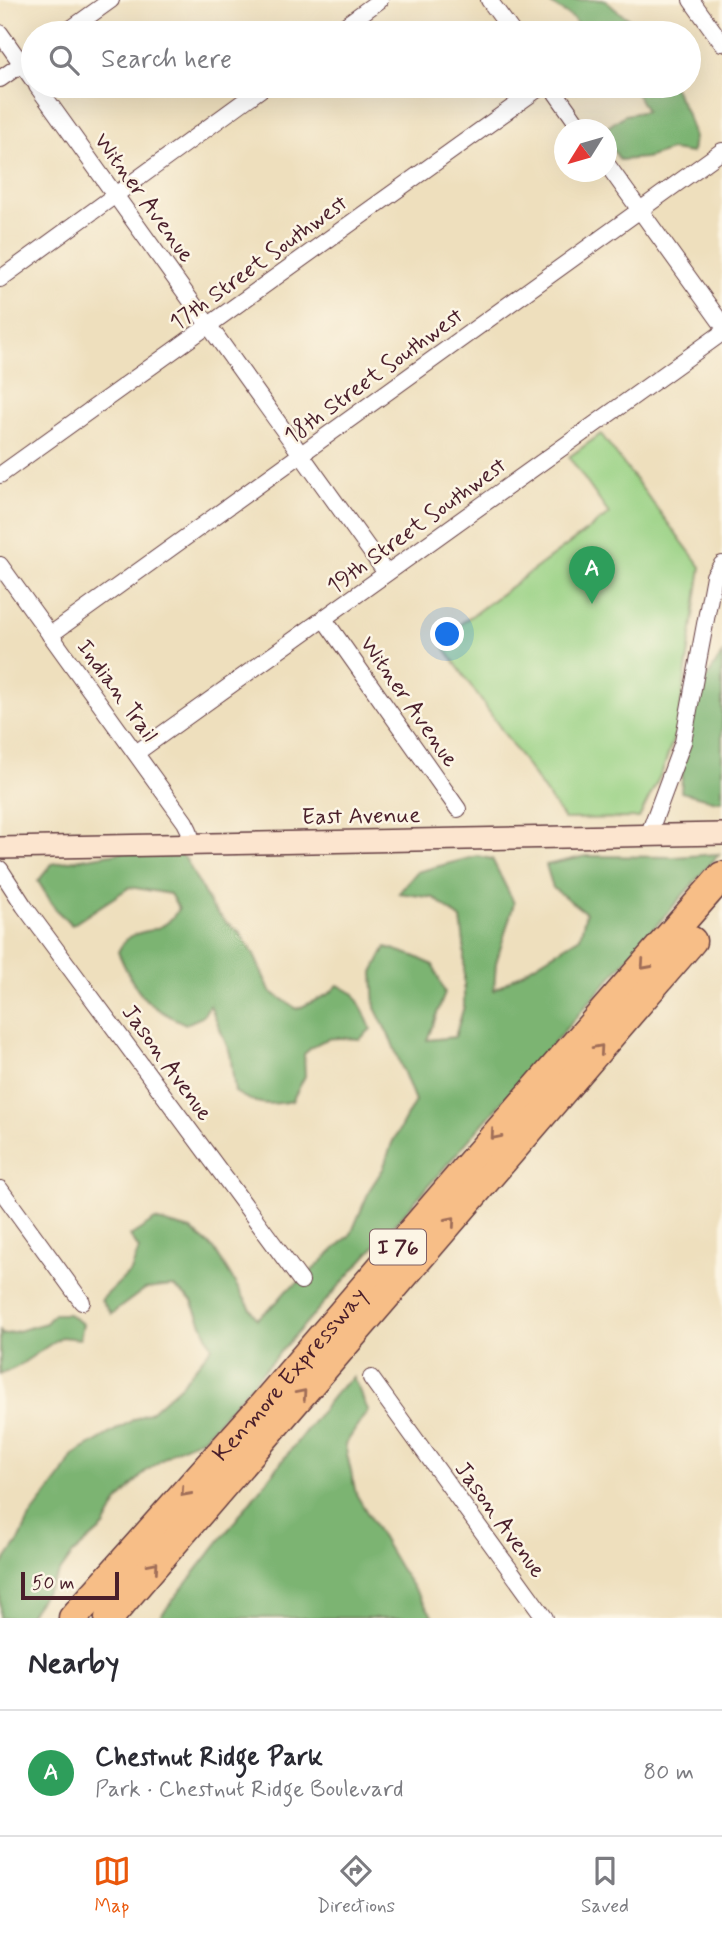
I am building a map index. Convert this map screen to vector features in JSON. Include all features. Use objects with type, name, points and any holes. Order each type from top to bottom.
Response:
[{"type":"highway","name":"Kenmore Expressway","points":[[73,1618],[263,1405],[476,1156],[722,876]]},
{"type":"highway","name":"Kenmore Expressway","points":[[109,1618],[722,906]]},
{"type":"main road","name":"East Avenue","points":[[0,848],[722,834]]},
{"type":"street","points":[[82,21],[111,0]]},
{"type":"street","points":[[351,21],[380,0]]},
{"type":"street","points":[[489,0],[504,21]]},
{"type":"street","points":[[691,0],[722,43]]},
{"type":"street","points":[[0,33],[21,53]]},
{"type":"street","points":[[0,79],[21,65]]},
{"type":"street","name":"Witner Avenue","points":[[46,98],[386,573]]},
{"type":"street","points":[[0,279],[249,98]]},
{"type":"street","name":"17th Street Southwest","points":[[0,475],[525,98]]},
{"type":"street","points":[[560,98],[575,119]]},
{"type":"street","name":"18th Street Southwest","points":[[50,635],[722,151]]},
{"type":"street","points":[[617,177],[722,324]]},
{"type":"street","name":"19th Street Southwest","points":[[136,753],[722,333]]},
{"type":"street","points":[[648,836],[683,742],[714,576],[722,564]]},
{"type":"street","name":"Indian Trail","points":[[0,565],[186,825],[192,844]]},
{"type":"street","name":"Witner Avenue","points":[[324,619],[458,809]]},
{"type":"street","name":"Jason Avenue","points":[[0,869],[24,906],[302,1281]]},
{"type":"street","points":[[0,1189],[82,1302]]},
{"type":"street","name":"Jason Avenue","points":[[371,1378],[545,1618]]},
{"type":"green space","points":[[545,0],[606,0],[633,21],[575,21]]},
{"type":"green space","points":[[639,98],[679,98],[694,136],[692,153],[671,150],[646,158],[620,160],[617,156],[617,121],[625,115],[646,111]]},
{"type":"green space","points":[[601,434],[701,567],[678,726],[662,772],[639,818],[564,819],[439,640],[609,514],[569,457]]},
{"type":"green space","points":[[722,654],[722,800],[716,801],[681,792],[686,725],[704,682]]},
{"type":"green space","points":[[129,851],[174,851],[185,858],[211,906],[240,933],[254,955],[270,991],[297,1009],[329,994],[338,985],[354,994],[371,1029],[360,1039],[324,1040],[304,1054],[305,1076],[292,1101],[262,1103],[249,1100],[235,1092],[230,1053],[210,1005],[202,1017],[186,1024],[160,1011],[143,997],[118,952],[128,938],[161,926],[171,919],[179,909],[170,894],[130,887],[72,925],[56,910],[38,881],[52,864]]},
{"type":"green space","points":[[719,854],[204,1437],[174,1451],[145,1472],[118,1501],[104,1527],[72,1555],[27,1618],[0,1618],[0,1568],[19,1541],[30,1517],[73,1455],[151,1412],[181,1385],[212,1347],[192,1301],[173,1286],[145,1289],[111,1314],[101,1300],[131,1271],[139,1249],[130,1236],[155,1220],[191,1230],[214,1249],[257,1319],[351,1234],[370,1189],[383,1169],[392,1143],[415,1101],[375,1008],[373,972],[386,947],[433,965],[445,993],[427,1040],[455,1037],[464,1006],[464,944],[461,919],[434,898],[399,893],[417,872],[477,856],[492,859],[514,903],[496,963],[494,990],[580,937],[586,913],[553,888],[546,865],[587,856],[674,857]]},
{"type":"green space","points":[[54,1314],[68,1314],[83,1324],[80,1339],[61,1337],[17,1367],[0,1375],[0,1331],[3,1335],[46,1323]]},
{"type":"green space","points":[[353,1377],[368,1410],[345,1445],[356,1494],[399,1567],[434,1618],[159,1618],[337,1391]]},
{"type":"place","name":"Chestnut Ridge Park","points":[[592,604]]}]
